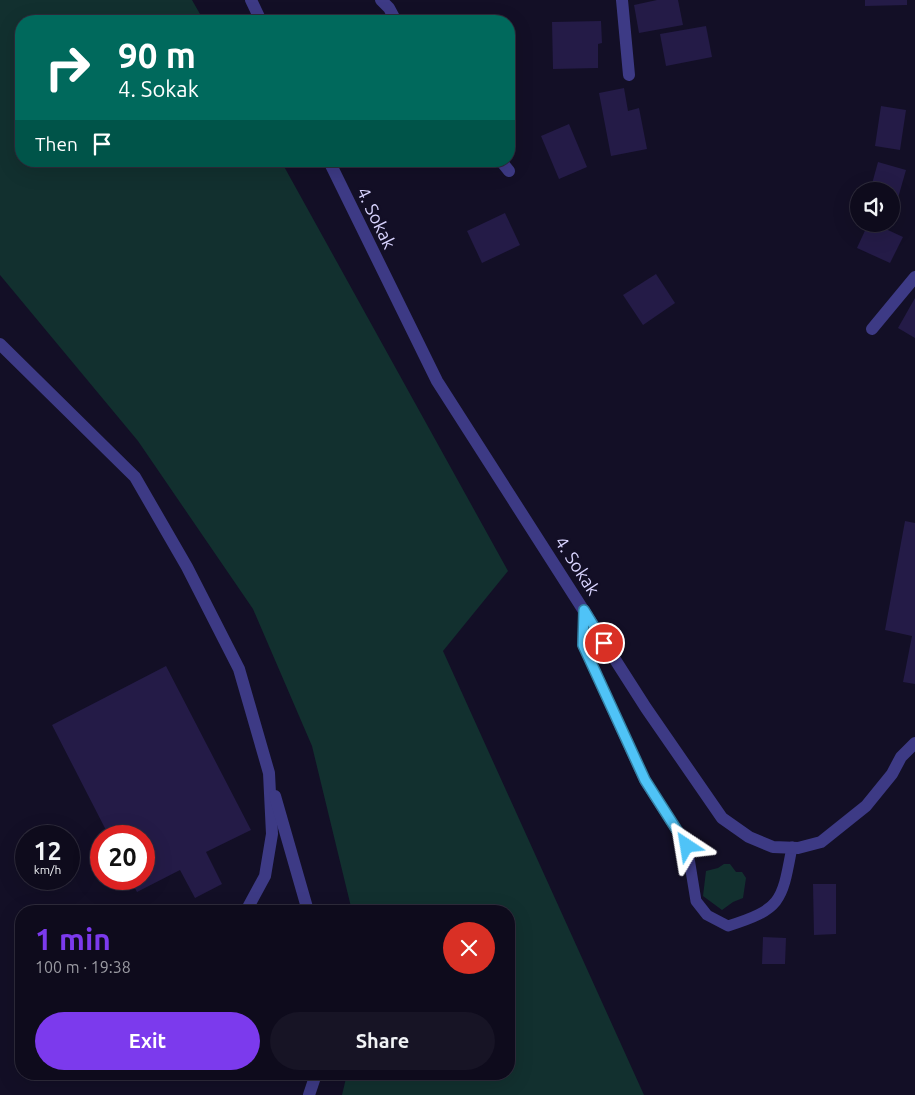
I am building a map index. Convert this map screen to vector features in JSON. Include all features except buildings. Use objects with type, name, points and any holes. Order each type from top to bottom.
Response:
[{"type":"street","points":[[251,0],[258,15]]},
{"type":"street","points":[[381,0],[393,15]]},
{"type":"street","points":[[622,0],[628,75]]},
{"type":"street","name":"4. Sokak","points":[[332,167],[437,381],[646,708],[722,818],[749,837],[772,847],[792,848],[822,842],[866,806],[892,774],[901,757],[915,743]]},
{"type":"street","points":[[872,329],[915,277]]},
{"type":"street","points":[[0,344],[135,477],[187,567],[239,669],[306,905]]},
{"type":"street","points":[[249,905],[265,876],[272,834],[269,773]]},
{"type":"street","points":[[309,1095],[314,1080]]},
{"type":"lane","points":[[584,610],[583,645],[645,780],[687,846],[696,901],[707,915],[728,926],[772,908],[785,887],[792,848]]},
{"type":"green space","points":[[0,0],[192,0],[201,15],[15,15],[15,167],[284,167],[508,571],[443,651],[644,1095],[342,1095],[346,1080],[515,1080],[515,905],[351,905],[312,746],[253,609],[138,441],[0,275]]},
{"type":"green space","points":[[724,864],[730,864],[736,872],[742,872],[746,878],[743,898],[722,910],[703,896],[706,871],[718,868]]},
{"type":"route","points":[[604,643],[584,610],[583,645],[645,780],[687,846]]}]
